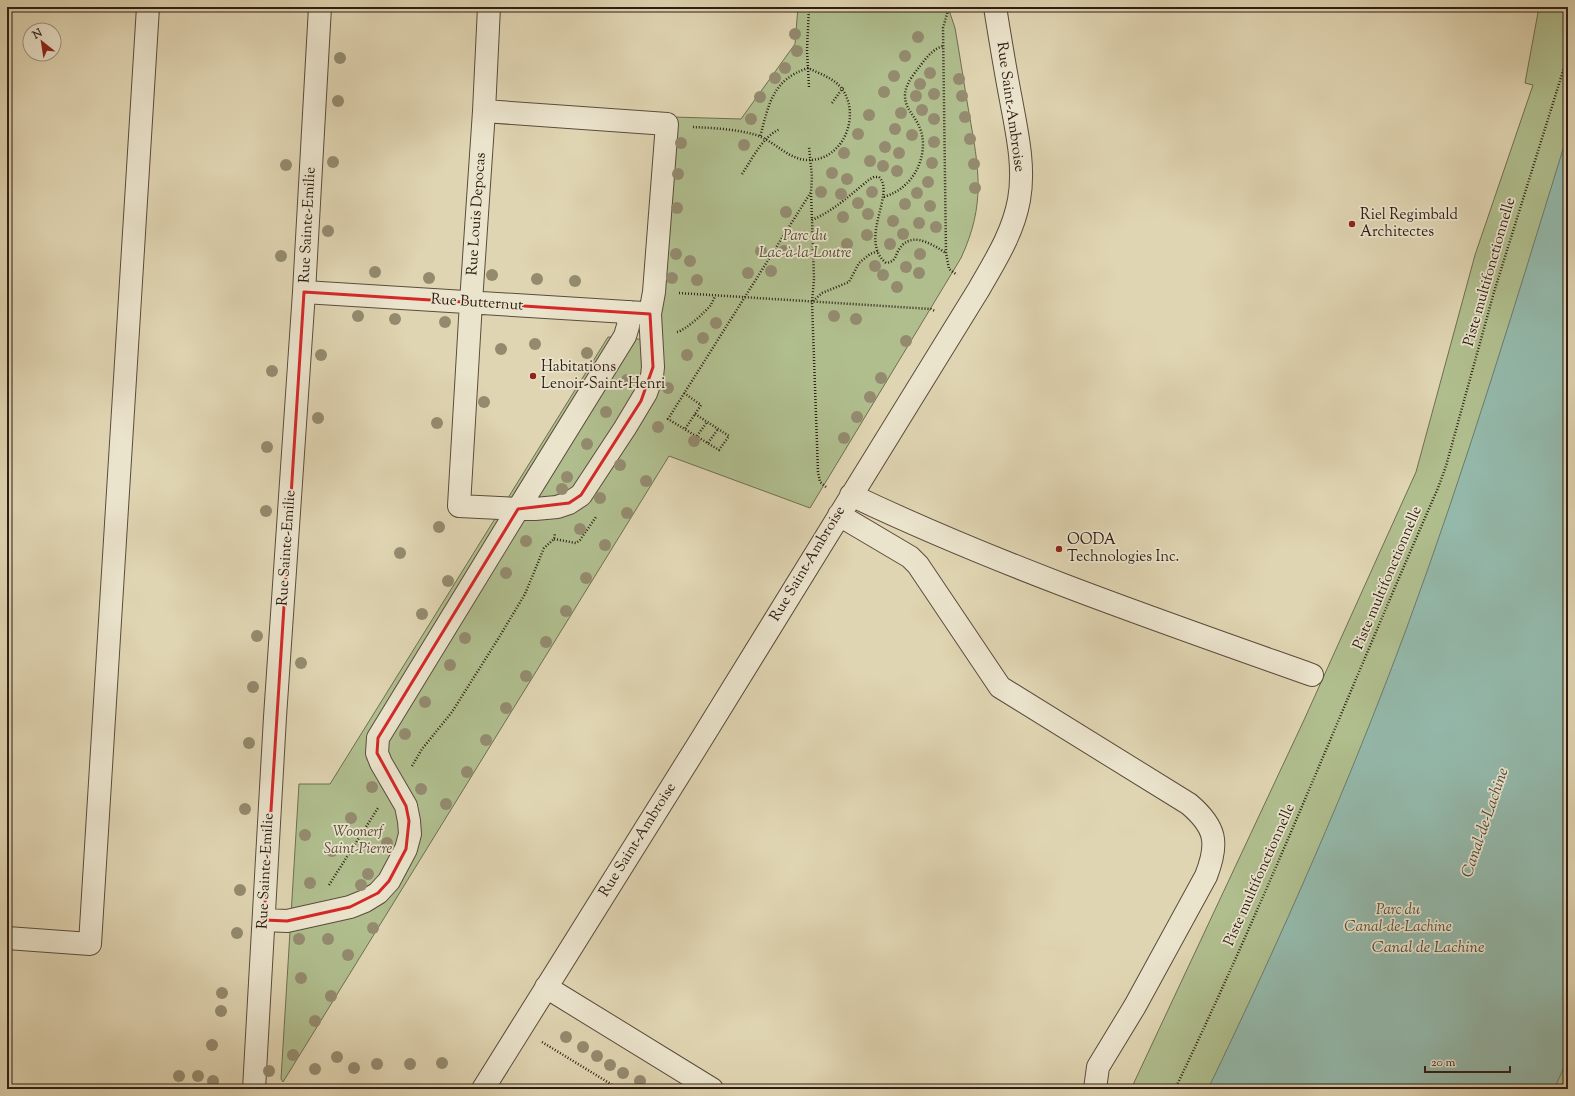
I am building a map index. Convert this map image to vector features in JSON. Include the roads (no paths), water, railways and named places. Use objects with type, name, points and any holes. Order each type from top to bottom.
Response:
[{"type":"street","points":[[7,938],[90,944],[148,7]]},
{"type":"street","name":"Rue Sainte-Emilie","points":[[254,1089],[275,717],[304,292],[320,7]]},
{"type":"street","name":"Rue Louis Depocas","points":[[490,7],[459,506],[518,509]]},
{"type":"street","name":"Rue Saint-Ambroise","points":[[483,1089],[699,743],[994,264],[1009,233],[1015,217],[1021,184],[1019,148],[994,7]]},
{"type":"street","points":[[484,111],[667,124],[654,292],[650,314],[653,367],[652,376],[646,393],[592,480],[581,495],[568,503],[556,507],[535,510],[518,509]]},
{"type":"street","name":"Rue Butternut","points":[[304,292],[650,314]]},
{"type":"street","points":[[264,920],[287,921],[350,907],[365,901],[378,893],[389,881],[406,849],[410,834],[406,806],[377,753],[378,738],[624,336],[628,326],[629,312]]},
{"type":"street","points":[[851,495],[928,530],[1103,601],[1312,675]]},
{"type":"street","points":[[839,515],[910,558],[918,565],[1000,686],[1189,804],[1202,815],[1208,824],[1213,836],[1214,850],[1206,876],[1134,1006],[1098,1067],[1095,1089]]},
{"type":"street","points":[[546,987],[712,1089]]},
{"type":"water","name":"Canal de Lachine","points":[[1568,133],[1568,1059],[1554,1089],[1208,1089],[1288,918],[1338,802],[1385,686],[1429,566],[1471,443]]},
{"type":"place","name":"Riel Regimbald Architectes","points":[[1352,224]]},
{"type":"place","name":"Habitations Lenoir-Saint-Henri","points":[[533,376]]},
{"type":"place","name":"OODA Technologies Inc.","points":[[1059,549]]},
{"type":"park label","name":"Parc du Lac-à-la-Loutre","points":[[805,244]]},
{"type":"park label","name":"Woonerf Saint-Pierre","points":[[358,840]]},
{"type":"park label","name":"Parc du Canal-de-Lachine","points":[[1398,918]]},
{"type":"water label","name":"Canal-de-Lachine","points":[[1486,823]]}]
